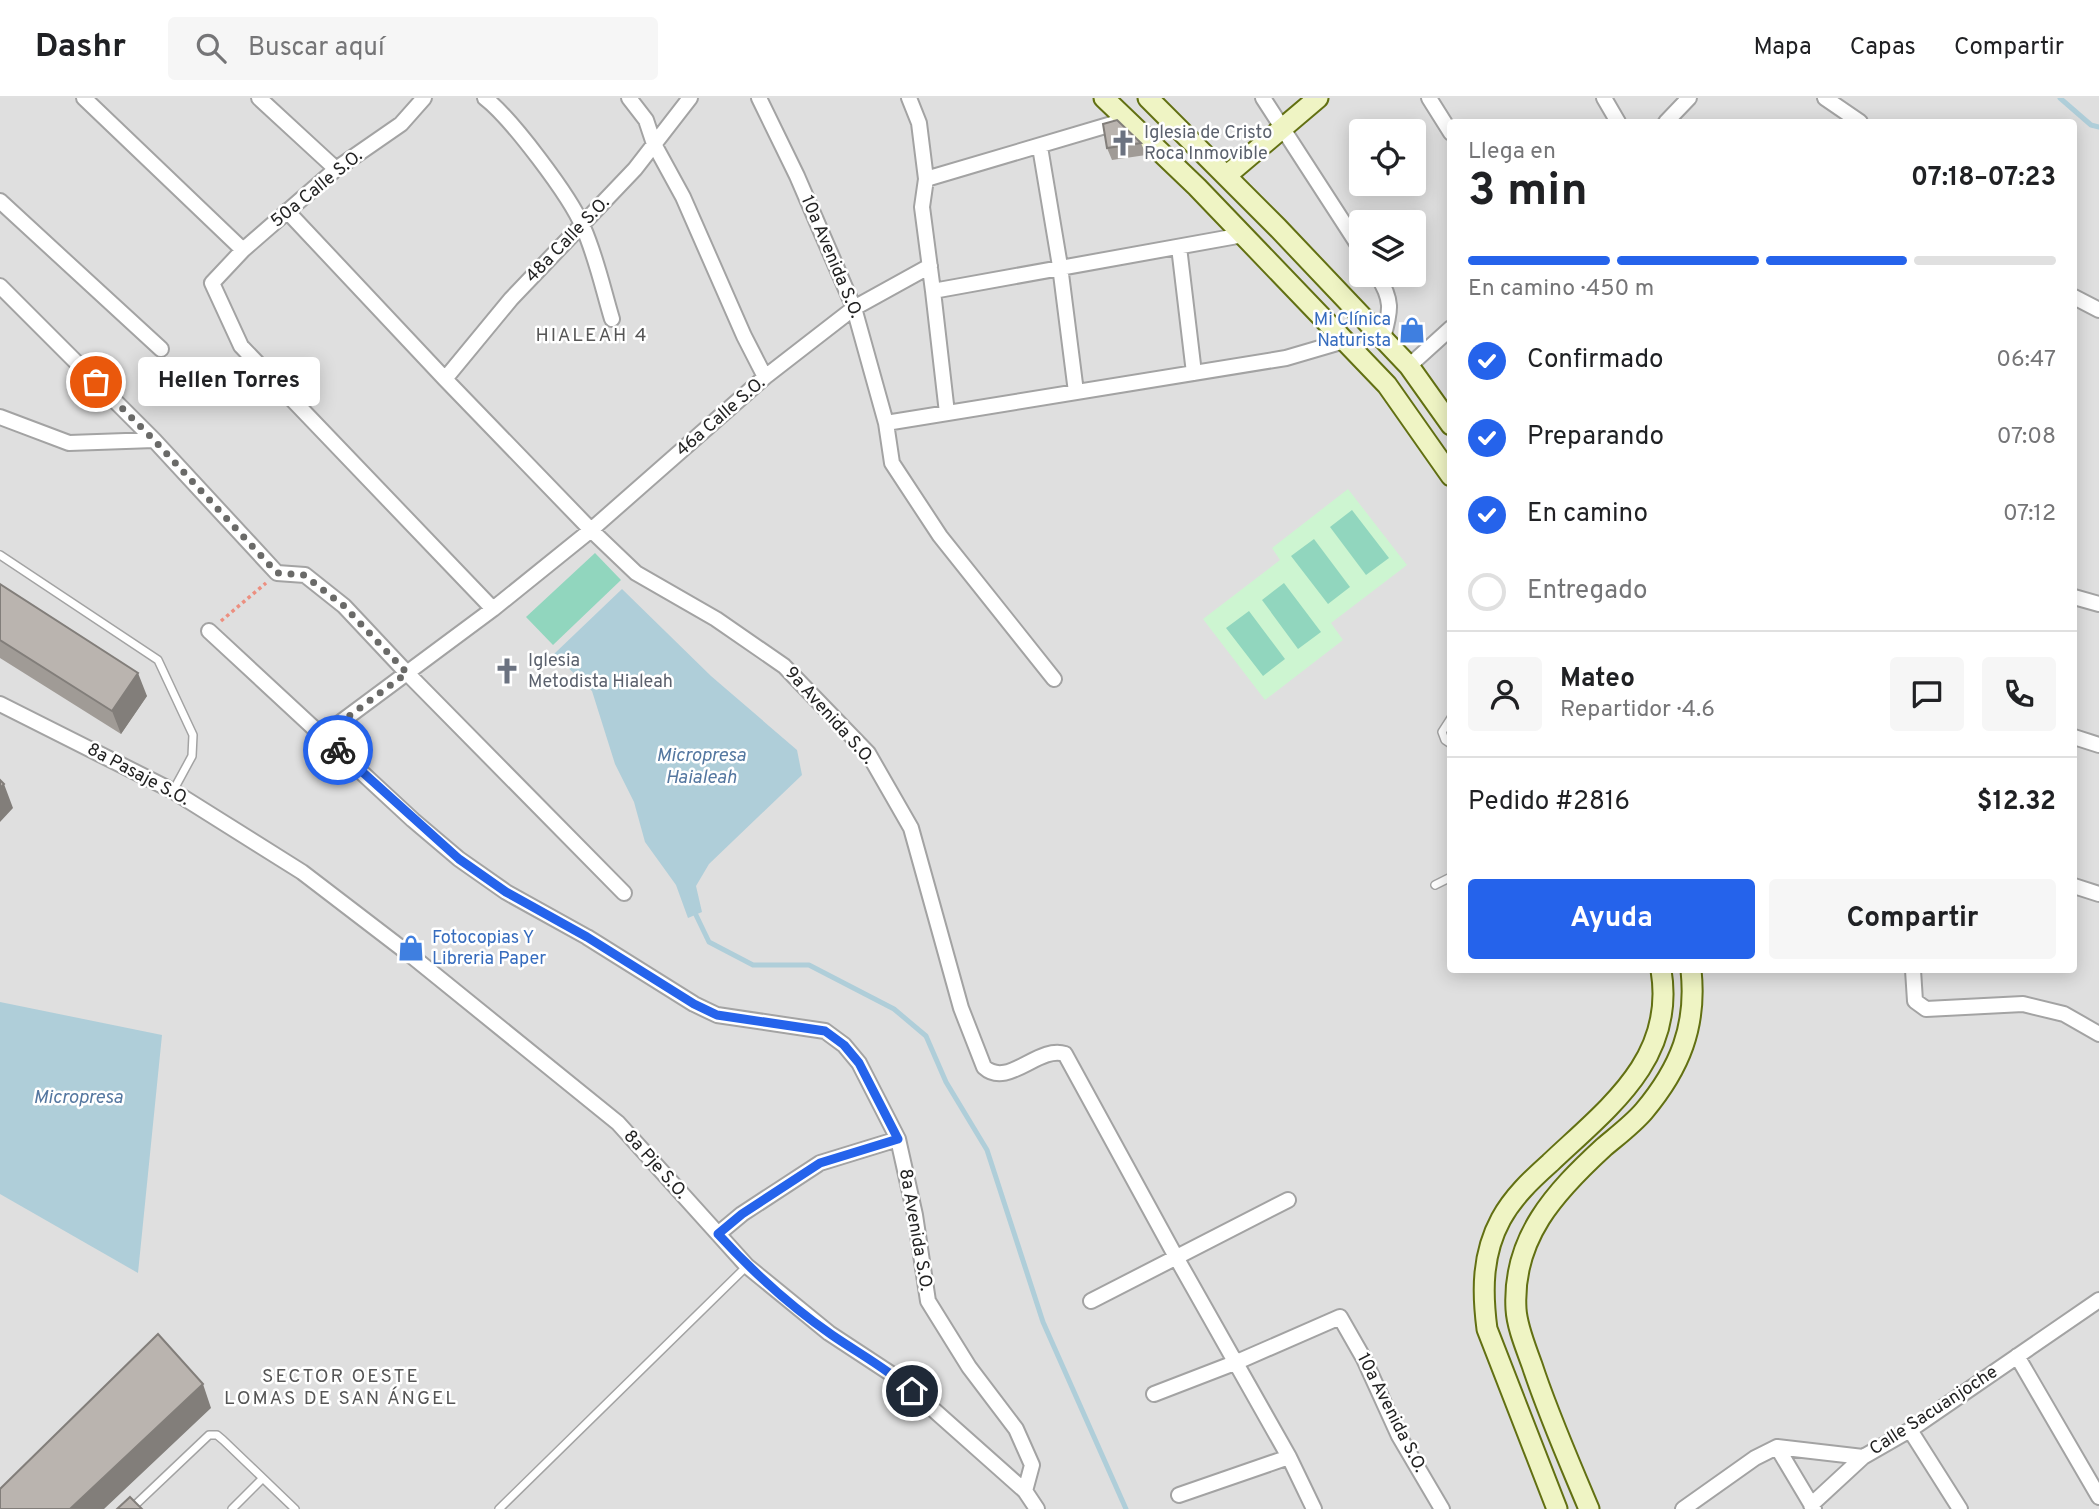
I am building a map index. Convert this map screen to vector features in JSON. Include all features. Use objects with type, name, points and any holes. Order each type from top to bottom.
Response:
[{"type":"main road","points":[[1104,98],[1243,235],[1387,385],[1447,470]]},
{"type":"main road","points":[[1148,98],[1383,338],[1409,366],[1447,419]]},
{"type":"main road","points":[[1226,176],[1318,98]]},
{"type":"main road","points":[[1557,1509],[1488,1329],[1483,1298],[1485,1270],[1490,1245],[1501,1219],[1523,1188],[1627,1089],[1648,1059],[1660,1029],[1665,993],[1662,973]]},
{"type":"main road","points":[[1589,1509],[1544,1402],[1525,1346],[1516,1312],[1516,1279],[1524,1248],[1550,1201],[1643,1112],[1675,1068],[1687,1035],[1694,998],[1691,973]]},
{"type":"street","points":[[84,98],[243,250]]},
{"type":"street","points":[[259,98],[336,169]]},
{"type":"street","name":"50a Calle S.O.","points":[[424,98],[401,124],[336,169],[287,211],[243,250],[212,283],[241,346],[493,609]]},
{"type":"street","points":[[485,98],[495,105],[525,142],[583,225],[612,320]]},
{"type":"street","points":[[629,98],[646,120],[654,144],[682,197],[765,377]]},
{"type":"street","name":"48a Calle S.O.","points":[[444,379],[511,299],[635,169],[690,98]]},
{"type":"street","name":"10a Avenida S.O.","points":[[759,98],[797,176],[855,308],[886,423],[892,463],[940,536],[1054,679]]},
{"type":"street","points":[[909,98],[919,123],[926,179],[922,207],[947,413]]},
{"type":"street","points":[[1263,98],[1349,231]]},
{"type":"street","points":[[1429,98],[1447,127]]},
{"type":"street","points":[[1604,98],[1616,119]]},
{"type":"street","points":[[1669,119],[1689,98]]},
{"type":"street","points":[[1825,98],[1856,119]]},
{"type":"street","points":[[926,179],[1127,120]]},
{"type":"street","points":[[1040,147],[1060,266],[1076,392]]},
{"type":"street","points":[[0,201],[161,349]]},
{"type":"street","name":"9a Avenida S.O.","points":[[287,211],[444,379],[636,573],[716,619],[784,666],[869,754],[911,828],[961,1007],[984,1067],[999,1074],[1022,1066],[1048,1052],[1065,1054],[1176,1257]]},
{"type":"street","points":[[933,291],[1243,235]]},
{"type":"street","points":[[1179,247],[1194,373]]},
{"type":"street","name":"46a Calle S.O.","points":[[322,736],[493,609],[591,530],[765,377],[855,308],[930,266]]},
{"type":"street","points":[[0,286],[154,440],[277,573],[304,575],[344,606],[624,893]]},
{"type":"street","points":[[1383,338],[1390,312],[1388,292],[1385,287]]},
{"type":"street","points":[[2077,299],[2099,310]]},
{"type":"street","points":[[1409,366],[1447,332]]},
{"type":"street","points":[[886,423],[1286,358],[1344,341]]},
{"type":"street","points":[[0,417],[69,443],[154,440]]},
{"type":"street","points":[[2077,598],[2099,604]]},
{"type":"street","name":"8a Avenida S.O.","points":[[209,631],[459,859],[506,892],[717,1015],[825,1031],[844,1045],[859,1063],[898,1139],[915,1215],[928,1301],[969,1367],[1017,1429],[1032,1465],[1025,1491]]},
{"type":"street","name":"8a Pasaje S.O.","points":[[0,704],[173,791],[272,854]]},
{"type":"street","points":[[2077,738],[2099,745]]},
{"type":"street","name":"8a Pje S.O.","points":[[272,854],[302,872],[413,957],[618,1123],[747,1266],[829,1333],[899,1379],[1025,1491]]},
{"type":"street","points":[[2077,887],[2099,894]]},
{"type":"street","points":[[1913,973],[1915,1001],[1926,1009],[2022,1004],[2064,1014],[2099,1034]]},
{"type":"street","points":[[718,1234],[742,1214],[820,1163],[898,1139]]},
{"type":"street","points":[[1091,1301],[1288,1200]]},
{"type":"street","points":[[1176,1257],[1237,1362],[1314,1509]]},
{"type":"street","name":"Calle Sacuanjoche","points":[[1777,1447],[1863,1457],[1910,1430],[2099,1300]]},
{"type":"street","name":"10a Avenida S.O.","points":[[1237,1362],[1340,1317],[1364,1359],[1399,1436],[1443,1509]]},
{"type":"street","points":[[2017,1356],[2099,1497]]},
{"type":"street","points":[[1154,1394],[1237,1362]]},
{"type":"street","points":[[1910,1430],[1960,1509]]},
{"type":"street","points":[[1683,1509],[1755,1458],[1777,1447],[1813,1507],[1863,1457]]},
{"type":"street","points":[[1180,1495],[1289,1457]]},
{"type":"street","points":[[1025,1491],[1037,1509]]},
{"type":"lane","points":[[0,555],[158,660],[193,735],[192,756],[173,791]]},
{"type":"lane","points":[[1447,725],[1442,733],[1447,741]]},
{"type":"lane","points":[[1436,885],[1447,879]]},
{"type":"lane","points":[[499,1509],[747,1266]]},
{"type":"lane","points":[[131,1509],[209,1435],[216,1435],[223,1440],[295,1509]]},
{"type":"lane","points":[[232,1509],[262,1479]]},
{"type":"path","points":[[209,631],[277,573]]},
{"type":"shaded area","points":[[0,98],[2099,98],[2099,1509],[0,1509]]},
{"type":"green space","points":[[1348,489],[1407,565],[1331,623],[1343,640],[1265,700],[1203,619],[1280,560],[1272,548]]},
{"type":"green space","points":[[1352,510],[1389,558],[1366,575],[1330,527]]},
{"type":"green space","points":[[1314,539],[1350,587],[1328,604],[1291,556]]},
{"type":"green space","points":[[595,553],[621,580],[553,645],[526,617]]},
{"type":"green space","points":[[1284,583],[1321,632],[1298,649],[1262,600]]},
{"type":"green space","points":[[1249,611],[1285,659],[1263,676],[1226,628]]},
{"type":"water","name":"Micropresa Haialeah","points":[[622,589],[711,676],[797,750],[802,775],[709,864],[696,886],[702,912],[688,918],[676,885],[645,842],[634,802],[615,764],[592,691],[554,654]]},
{"type":"water","name":"Micropresa","points":[[0,1002],[162,1035],[138,1273],[0,1194]]},
{"type":"building","points":[[1117,120],[1141,143],[1107,148],[1103,124]]},
{"type":"building","points":[[0,584],[138,673],[112,711],[0,640]]},
{"type":"building","points":[[158,1334],[203,1384],[70,1509],[0,1509],[0,1489]]},
{"type":"building","points":[[130,1497],[142,1509],[117,1509]]},
{"type":"waterway","points":[[2060,98],[2091,125],[2099,127]]},
{"type":"waterway","points":[[696,915],[709,942],[753,965],[809,965],[894,1009],[926,1036],[946,1082],[987,1150],[1043,1322],[1126,1509]]},
{"type":"way so far","points":[[96,382],[154,440],[277,573],[304,575],[344,606],[407,673],[322,736],[338,750]]},
{"type":"place","name":"Iglesia de Cristo Roca Inmovible","points":[[1123,143]]},
{"type":"place","name":"Mi Clínica Naturista","points":[[1412,330]]},
{"type":"place","name":"Hellen Torres","points":[[96,382]]},
{"type":"place","name":"Iglesia Metodista Hialeah","points":[[507,671]]},
{"type":"place","name":"Fotocopias Y Libreria Paper","points":[[411,948]]},
{"type":"district","name":"HIALEAH 4","points":[[592,336]]},
{"type":"district","name":"SECTOR OESTE LOMAS DE SAN ÁNGEL","points":[[341,1388]]},
{"type":"route","points":[[338,750],[459,859],[506,892],[587,937],[694,1004],[717,1015],[825,1031],[844,1045],[859,1063],[898,1139],[820,1163],[742,1214],[718,1234],[747,1266],[829,1333],[899,1379],[912,1391]]}]
